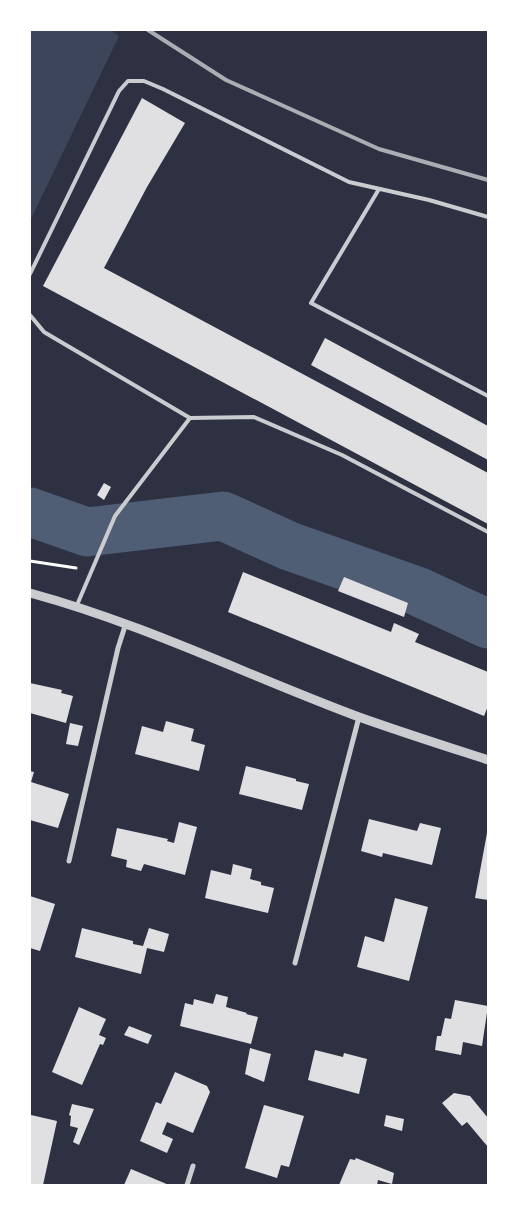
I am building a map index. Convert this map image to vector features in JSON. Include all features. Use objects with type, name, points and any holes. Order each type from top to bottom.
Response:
[{"type":"street","points":[[30,593],[77,606],[126,623],[359,717],[488,760]]},
{"type":"street","points":[[69,861],[118,648],[126,623]]},
{"type":"street","points":[[295,963],[359,717]]},
{"type":"street","points":[[187,1185],[193,1166]]},
{"type":"lane","points":[[30,274],[119,91],[128,81],[144,81],[348,182],[429,200],[488,217]]},
{"type":"lane","points":[[379,189],[311,303],[488,396]]},
{"type":"lane","points":[[30,315],[44,332],[190,418],[254,417],[342,455],[488,532]]},
{"type":"lane","points":[[77,606],[115,516],[190,418]]},
{"type":"path","points":[[30,561],[75,568]]},
{"type":"shaded area","points":[[30,30],[111,30],[119,36],[30,221]]},
{"type":"building","points":[[142,98],[185,123],[147,187],[104,268],[488,473],[488,524],[43,286]]},
{"type":"building","points":[[325,338],[488,426],[488,460],[311,365]]},
{"type":"building","points":[[104,483],[111,487],[104,500],[97,495]]},
{"type":"building","points":[[243,572],[391,632],[394,623],[419,634],[415,642],[488,672],[488,706],[484,716],[228,612]]},
{"type":"building","points":[[344,577],[408,603],[404,617],[338,591]]},
{"type":"building","points":[[30,683],[62,690],[61,693],[73,696],[66,723],[30,713]]},
{"type":"building","points":[[166,721],[194,729],[191,741],[205,745],[199,771],[135,754],[142,726],[163,732]]},
{"type":"building","points":[[70,723],[83,726],[78,746],[66,744]]},
{"type":"building","points":[[246,766],[309,784],[302,810],[239,794]]},
{"type":"building","points":[[30,771],[34,772],[31,782],[69,794],[58,828],[30,820]]},
{"type":"building","points":[[369,819],[417,831],[420,823],[441,828],[432,865],[383,853],[382,857],[361,851]]},
{"type":"building","points":[[179,822],[197,827],[185,875],[144,864],[141,871],[126,867],[127,860],[111,856],[117,828],[168,839],[167,841],[174,843]]},
{"type":"building","points":[[488,833],[488,900],[475,898]]},
{"type":"building","points":[[233,864],[252,869],[250,879],[261,882],[261,885],[274,888],[268,913],[205,898],[211,870],[231,875]]},
{"type":"building","points":[[30,896],[55,904],[40,951],[30,948]]},
{"type":"building","points":[[395,898],[428,907],[409,981],[357,967],[365,936],[384,942]]},
{"type":"building","points":[[82,928],[133,941],[133,944],[143,946],[149,928],[169,934],[164,952],[147,948],[141,974],[75,957]]},
{"type":"building","points":[[216,994],[228,997],[226,1007],[258,1017],[251,1044],[180,1026],[185,1003],[193,1005],[194,999],[213,1004]]},
{"type":"building","points":[[455,1000],[488,1006],[482,1046],[463,1042],[461,1055],[435,1050],[437,1036],[441,1036],[445,1018],[451,1019]]},
{"type":"building","points":[[79,1007],[106,1019],[99,1035],[106,1038],[103,1045],[100,1044],[82,1085],[52,1072]]},
{"type":"building","points":[[129,1026],[152,1035],[148,1044],[124,1035]]},
{"type":"building","points":[[250,1048],[271,1054],[264,1082],[245,1074]]},
{"type":"building","points":[[315,1050],[343,1057],[344,1053],[367,1059],[359,1094],[308,1080]]},
{"type":"building","points":[[175,1072],[207,1086],[210,1092],[193,1133],[167,1122],[162,1134],[173,1139],[167,1153],[140,1141],[156,1102],[161,1104]]},
{"type":"building","points":[[454,1093],[470,1096],[488,1118],[488,1147],[467,1122],[462,1126],[442,1103]]},
{"type":"building","points":[[72,1104],[94,1109],[79,1145],[73,1142],[78,1128],[70,1126],[71,1116],[69,1115]]},
{"type":"building","points":[[264,1105],[304,1116],[289,1167],[281,1165],[277,1178],[245,1168]]},
{"type":"building","points":[[31,1115],[57,1121],[43,1185],[30,1185]]},
{"type":"building","points":[[386,1115],[404,1119],[402,1131],[384,1126]]},
{"type":"building","points":[[356,1158],[394,1173],[392,1184],[378,1180],[377,1185],[339,1185],[350,1159],[355,1160]]},
{"type":"building","points":[[131,1169],[169,1185],[124,1185]]},
{"type":"waterway","points":[[30,512],[87,532],[223,516],[289,546],[417,591],[488,624]]},
{"type":"railway","points":[[148,30],[226,80],[379,149],[488,180]]}]
